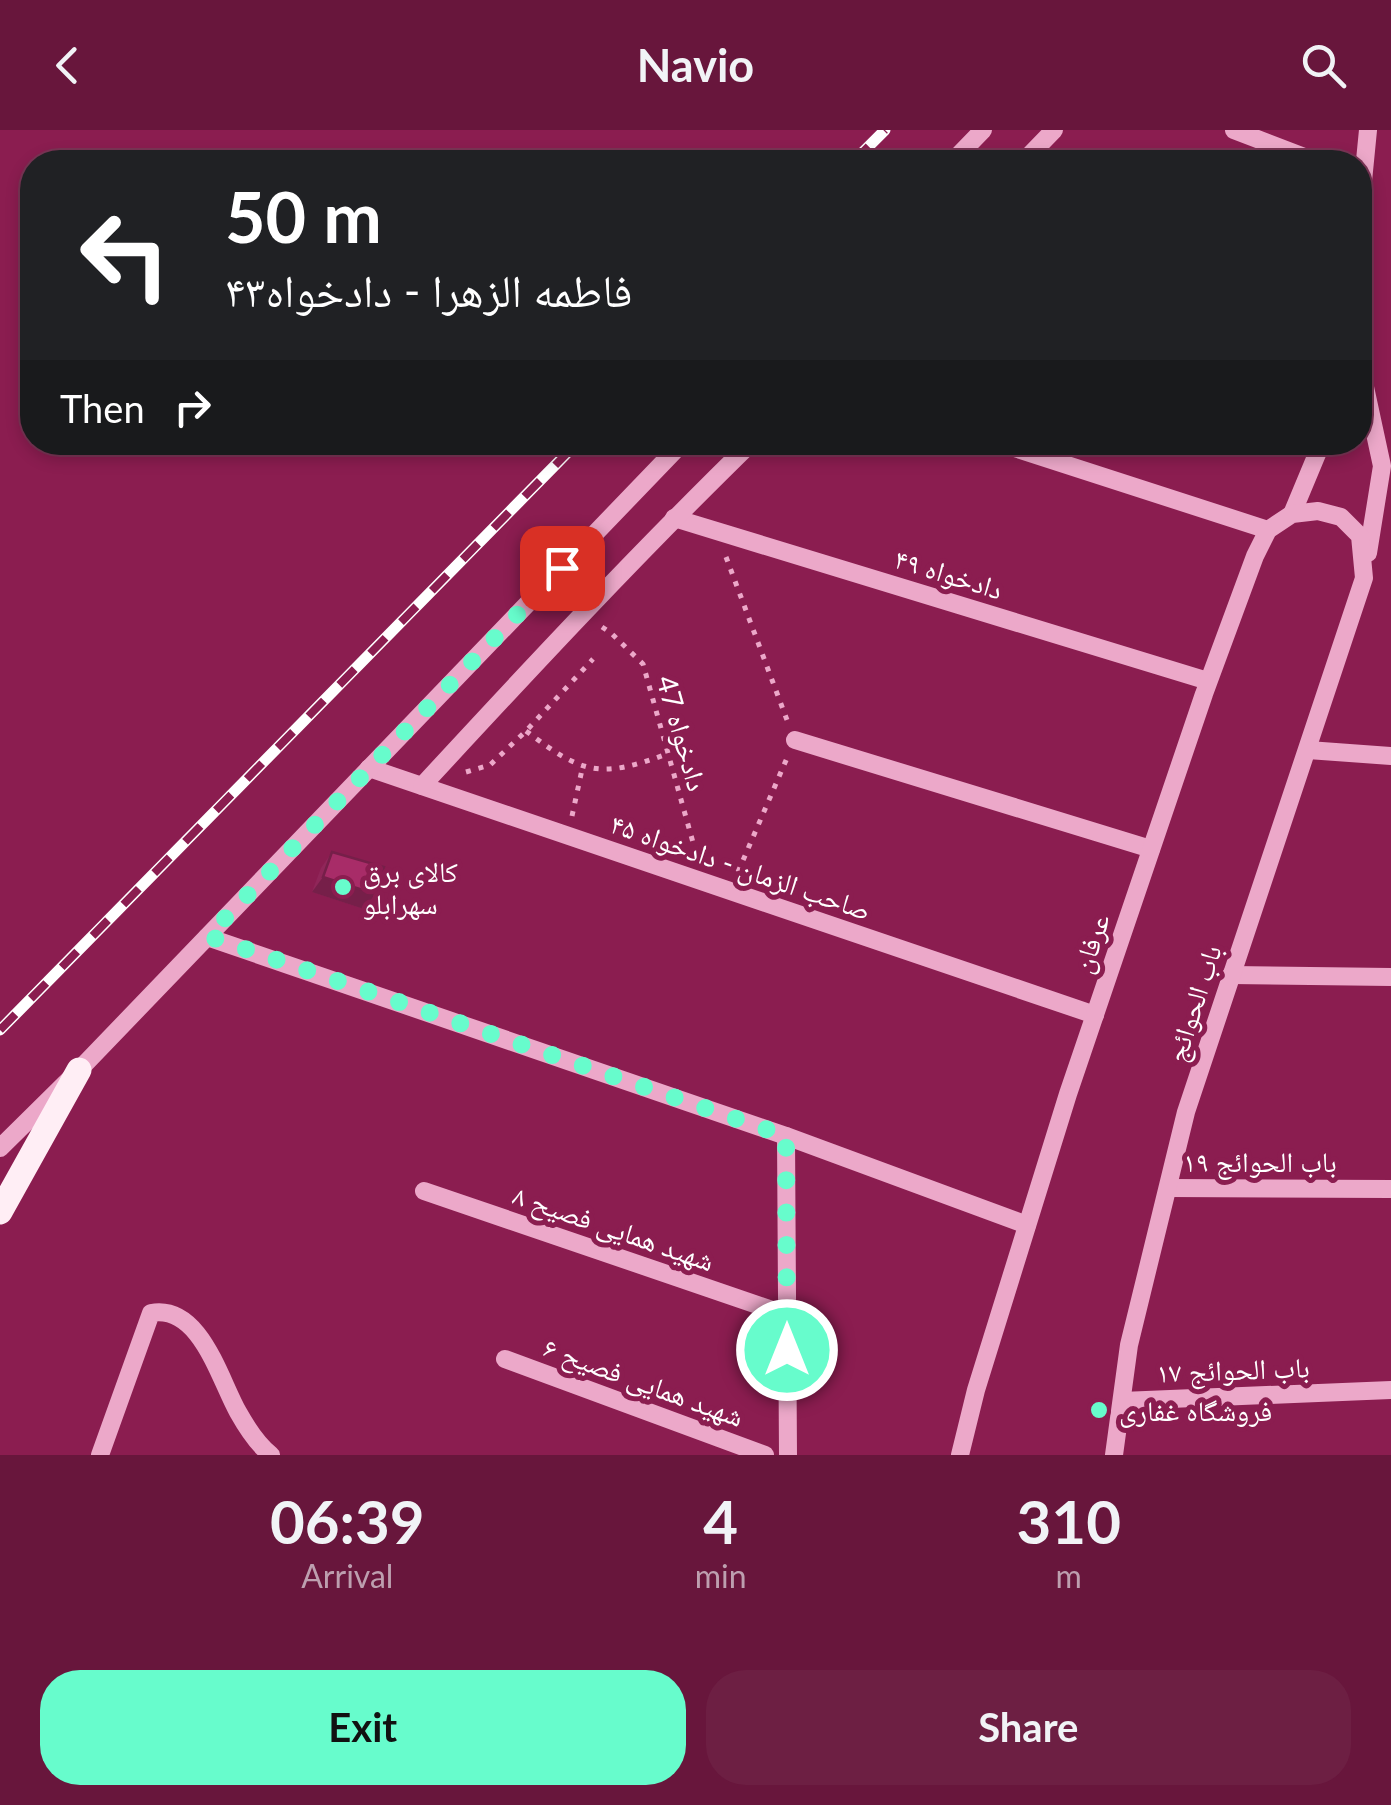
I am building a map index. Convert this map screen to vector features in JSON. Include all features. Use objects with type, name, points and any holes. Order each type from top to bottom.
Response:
[{"type":"main road","points":[[0,1212],[80,1070]]},
{"type":"street","points":[[964,150],[983,130]]},
{"type":"street","points":[[1035,150],[1054,130]]},
{"type":"street","points":[[1234,130],[1286,150]]},
{"type":"street","name":"باب الحوائج","points":[[1114,1455],[1129,1344],[1186,1112],[1364,578],[1382,466],[1372,420]]},
{"type":"street","points":[[0,1148],[80,1070],[670,455]]},
{"type":"street","points":[[422,786],[581,615],[739,455]]},
{"type":"street","points":[[1036,455],[1268,530],[1292,514],[1317,455]]},
{"type":"street","name":"باب الحوائج","points":[[1292,514],[1318,512],[1340,517],[1360,536],[1364,578]]},
{"type":"street","name":"دادخواه ۴۹","points":[[674,518],[1208,681]]},
{"type":"street","name":"عرفان","points":[[960,1455],[976,1390],[1094,1016],[1208,681],[1268,530]]},
{"type":"street","points":[[795,740],[1151,849]]},
{"type":"street","points":[[1308,750],[1391,756]]},
{"type":"street","name":"صاحب الزمان - دادخواه ۴۵","points":[[369,768],[1094,1016]]},
{"type":"street","points":[[208,936],[786,1136],[1027,1225]]},
{"type":"street","points":[[1231,974],[1390,977]]},
{"type":"street","points":[[786,1136],[788,1455]]},
{"type":"street","name":"باب الحوائج ۱۹","points":[[1169,1188],[1391,1189]]},
{"type":"street","name":"شهید همایی فصیح ۸","points":[[424,1191],[787,1315]]},
{"type":"street","points":[[100,1455],[151,1313],[164,1310],[179,1315],[198,1337],[216,1364],[237,1411],[260,1446],[271,1455]]},
{"type":"street","name":"شهید همایی فصیح ۶","points":[[505,1359],[765,1455]]},
{"type":"street","name":"باب الحوائج ۱۷","points":[[1122,1401],[1391,1390]]},
{"type":"path","points":[[716,531],[795,740],[730,892]]},
{"type":"path","name":"دادخواه 47","points":[[581,615],[611,633],[642,664],[694,846],[694,879]]},
{"type":"path","points":[[422,786],[490,765],[592,659]]},
{"type":"path","points":[[526,731],[561,758],[604,771],[668,754]]},
{"type":"path","points":[[568,836],[582,765]]},
{"type":"building","points":[[332,852],[384,867],[375,894],[323,877]]},
{"type":"railway","points":[[865,150],[885,130]]},
{"type":"railway","points":[[0,1030],[565,455]]},
{"type":"place","name":"کالای برق سهرابلو","points":[[343,887]]},
{"type":"place","name":"فروشگاه غفاری","points":[[1099,1410]]},
{"type":"route","points":[[562,568],[208,936],[786,1136],[787,1350]]}]
